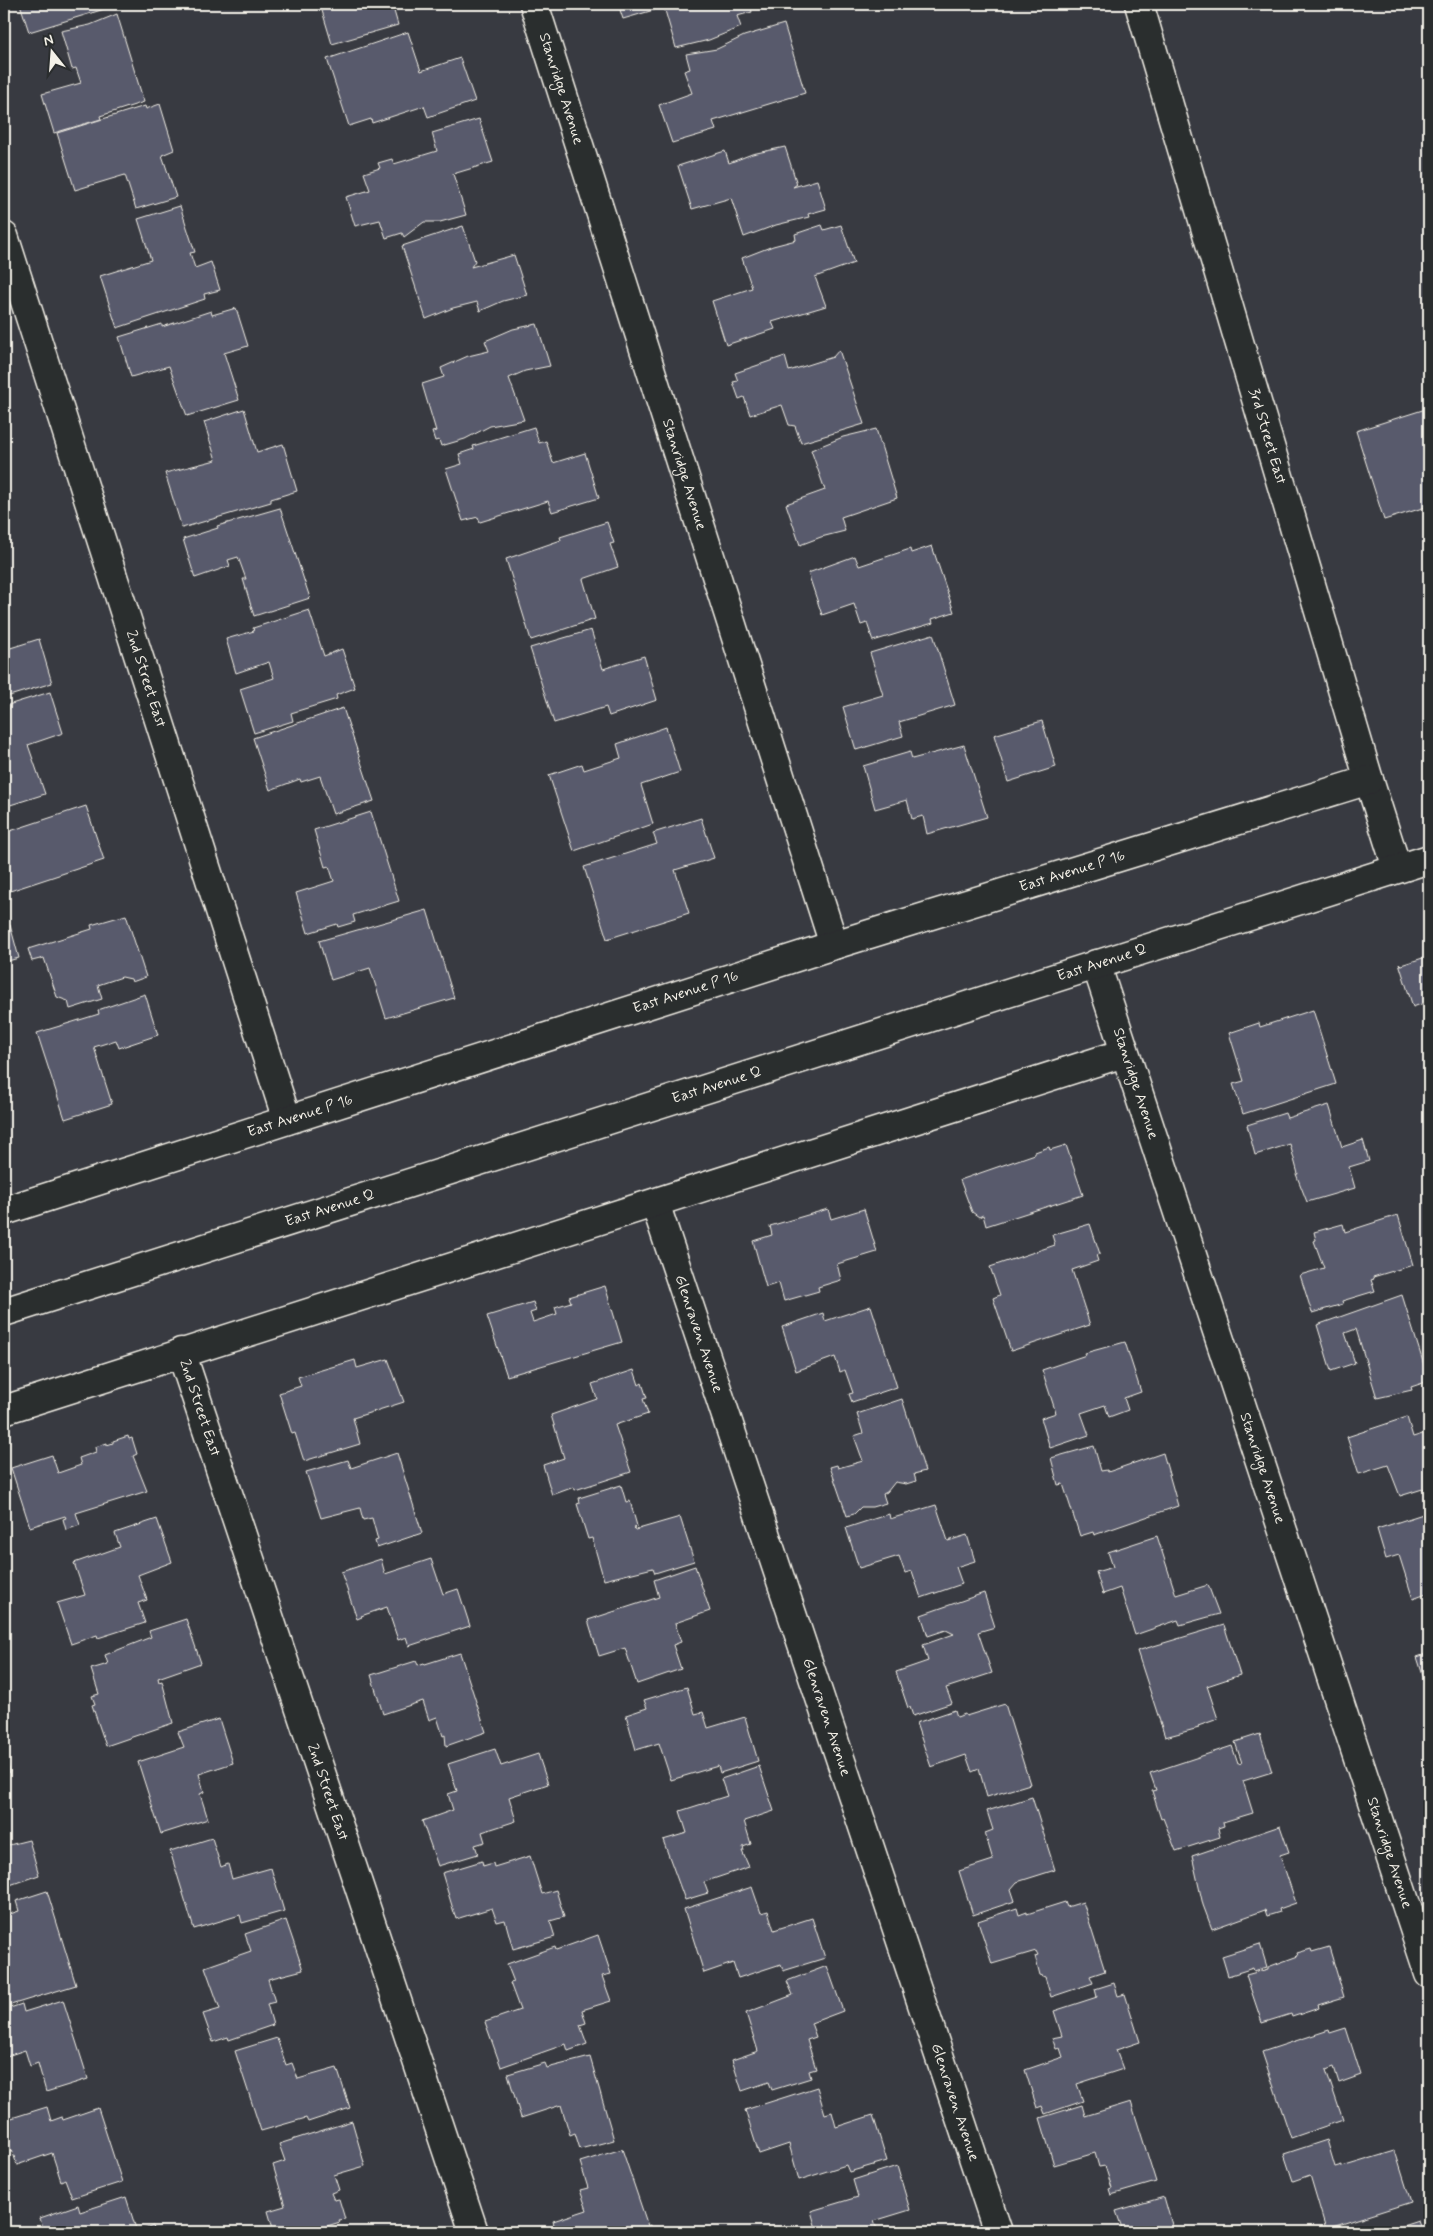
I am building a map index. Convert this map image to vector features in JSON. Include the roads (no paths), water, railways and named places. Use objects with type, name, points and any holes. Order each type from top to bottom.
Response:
[{"type":"street","name":"Stanridge Avenue","points":[[534,4],[834,945]]},
{"type":"street","name":"3rd Street East","points":[[1139,4],[1369,780],[1397,868]]},
{"type":"street","name":"2nd Street East","points":[[4,236],[287,1120]]},
{"type":"street","name":"East Avenue P 16","points":[[4,1211],[834,945],[1369,780]]},
{"type":"street","name":"East Avenue Q","points":[[4,1312],[1429,859]]},
{"type":"street","name":"Stanridge Avenue","points":[[1096,964],[1429,1974]]},
{"type":"street","points":[[4,1410],[181,1352],[1124,1053]]},
{"type":"street","name":"Glenraven Avenue","points":[[655,1203],[998,2232]]},
{"type":"street","name":"2nd Street East","points":[[181,1352],[474,2232]]}]
